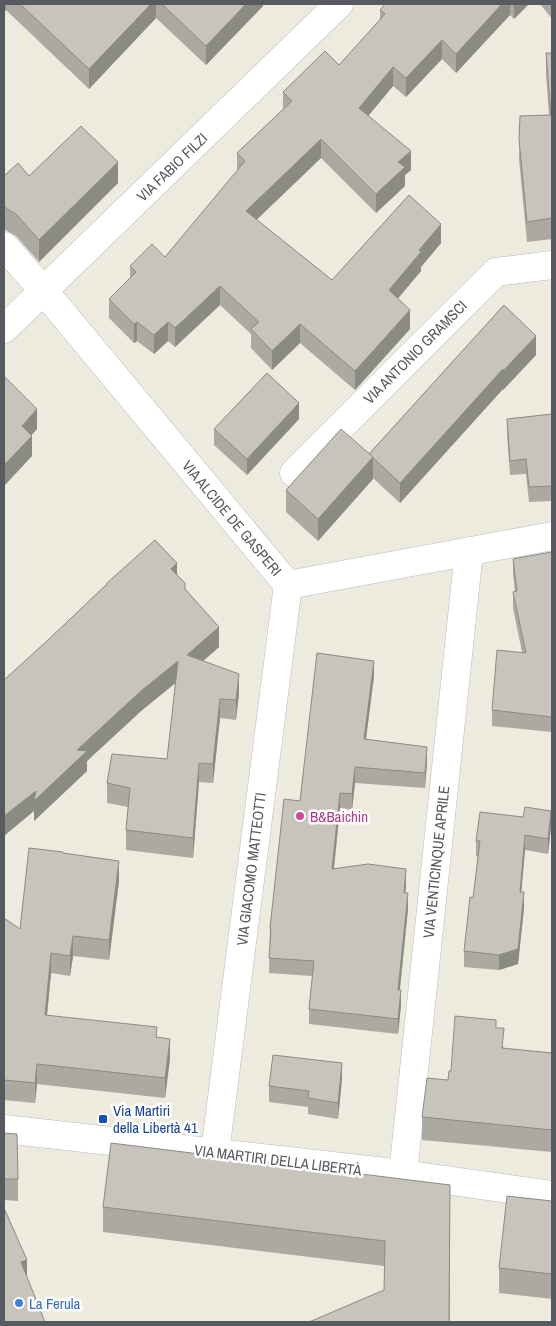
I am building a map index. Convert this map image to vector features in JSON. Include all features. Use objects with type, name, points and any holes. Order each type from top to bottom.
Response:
[{"type":"street","name":"VIA FABIO FILZI","points":[[4,329],[329,7]]},
{"type":"street","name":"VIA ALCIDE DE GASPERI","points":[[4,246],[43,290],[288,585],[552,536]]},
{"type":"street","name":"VIA ANTONIO GRAMSCI","points":[[294,473],[496,272],[552,265]]},
{"type":"street","name":"VIA VENTICINQUE APRILE","points":[[403,1174],[469,551]]},
{"type":"street","name":"VIA GIACOMO MATTEOTTI","points":[[215,1152],[288,585]]},
{"type":"street","name":"VIA MARTIRI DELLA LIBERTÀ","points":[[4,1129],[403,1174],[552,1195]]},
{"type":"building","points":[[20,4],[151,4],[89,69]]},
{"type":"building","points":[[162,4],[246,4],[206,46]]},
{"type":"building","points":[[385,4],[502,4],[456,54],[442,40],[406,78],[393,67],[359,108],[411,151],[398,162],[405,167],[376,194],[321,139],[246,211],[332,280],[409,195],[441,224],[419,250],[421,252],[389,290],[410,310],[355,371],[300,324],[272,351],[251,329],[259,322],[220,286],[175,328],[168,322],[154,335],[137,322],[134,324],[109,299],[136,272],[130,266],[152,244],[165,257],[245,161],[237,153],[292,101],[283,92],[325,51],[339,65],[385,14],[380,10]]},
{"type":"building","points":[[546,53],[552,53],[552,218],[527,222],[519,139],[520,116],[551,115]]},
{"type":"building","points":[[81,126],[118,162],[39,240],[16,214],[4,206],[4,176],[18,163],[29,176]]},
{"type":"building","points":[[504,305],[536,336],[503,371],[503,369],[400,483],[369,454]]},
{"type":"building","points":[[267,373],[299,403],[247,459],[214,429]]},
{"type":"building","points":[[4,378],[37,409],[22,426],[32,436],[4,465]]},
{"type":"building","points":[[552,414],[552,486],[529,487],[526,459],[510,461],[507,419]]},
{"type":"building","points":[[341,429],[373,457],[318,519],[286,490]]},
{"type":"building","points":[[155,540],[177,563],[171,569],[185,583],[185,589],[219,627],[187,655],[239,674],[236,700],[220,699],[213,764],[199,763],[193,838],[126,830],[130,788],[107,783],[112,754],[167,759],[178,661],[141,691],[77,750],[87,751],[34,801],[36,791],[4,816],[4,680]]},
{"type":"building","points":[[552,552],[552,717],[492,710],[497,650],[526,653],[513,592],[517,591],[513,559]]},
{"type":"building","points":[[317,653],[374,661],[364,739],[427,747],[425,773],[355,767],[352,794],[340,793],[332,869],[368,864],[406,869],[404,893],[408,893],[398,990],[401,990],[398,1019],[309,1009],[314,961],[269,958],[270,928],[284,799],[300,801]]},
{"type":"building","points":[[525,807],[551,811],[548,839],[525,835],[520,892],[524,892],[518,949],[499,955],[464,951],[470,897],[473,898],[480,841],[476,841],[480,812],[523,817]]},
{"type":"building","points":[[29,848],[119,861],[109,940],[73,936],[70,956],[51,953],[45,1015],[157,1027],[156,1037],[170,1039],[165,1078],[37,1064],[35,1083],[4,1080],[4,918],[20,929]]},
{"type":"building","points":[[455,1016],[496,1020],[496,1028],[504,1028],[502,1048],[552,1053],[552,1130],[422,1117],[427,1078],[448,1080],[449,1071],[451,1071]]},
{"type":"building","points":[[273,1055],[342,1063],[338,1103],[308,1098],[309,1091],[269,1086]]},
{"type":"building","points":[[4,1133],[17,1134],[18,1179],[4,1179]]},
{"type":"building","points":[[111,1143],[450,1185],[449,1322],[309,1322],[384,1290],[385,1241],[103,1207]]},
{"type":"building","points":[[507,1196],[552,1201],[552,1274],[499,1268]]},
{"type":"building","points":[[4,1208],[27,1260],[21,1262],[45,1322],[4,1322]]},
{"type":"place","name":"B&Baichin","points":[[300,816]]},
{"type":"place","name":"Via Martiri della Libertà 41","points":[[103,1119]]},
{"type":"place","name":"La Ferula","points":[[19,1303]]}]
